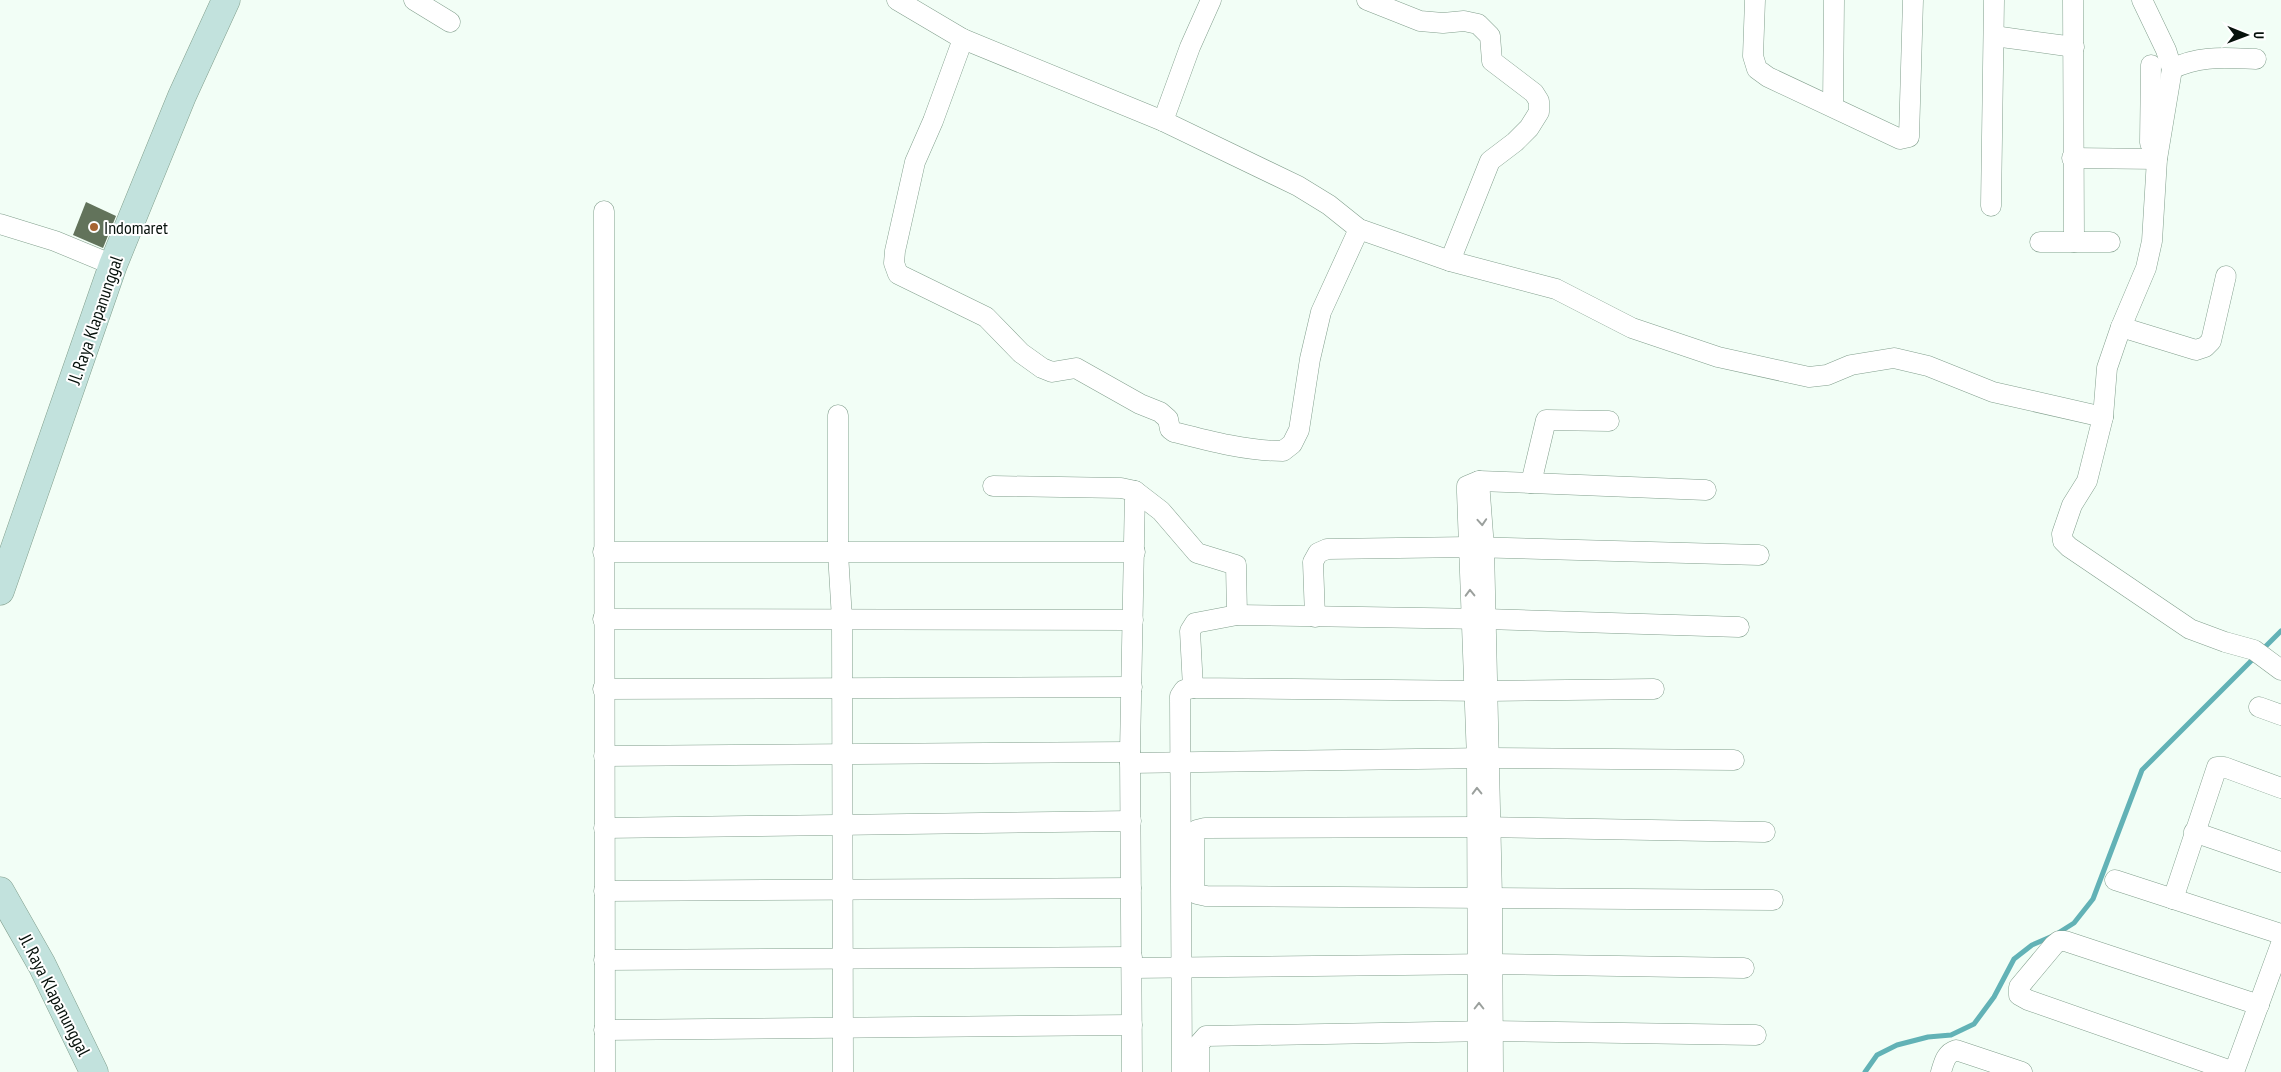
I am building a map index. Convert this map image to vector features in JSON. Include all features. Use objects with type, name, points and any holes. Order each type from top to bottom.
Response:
[{"type":"street","name":"Jl. Raya Klapanunggal","points":[[0,591],[113,265],[182,96],[226,0]]},
{"type":"street","points":[[414,0],[450,22]]},
{"type":"street","points":[[897,0],[925,7],[963,38],[1164,121],[1298,186],[1329,205],[1359,229],[1450,260],[1556,289],[1632,328],[1718,357],[1809,377],[1827,375],[1851,365],[1894,358],[1928,366],[1993,392],[2103,417]]},
{"type":"street","points":[[1164,121],[1190,47],[1211,0]]},
{"type":"street","points":[[1367,0],[1420,21],[1443,23],[1464,21],[1478,24],[1490,36],[1492,61],[1534,93],[1539,101],[1539,112],[1529,128],[1515,142],[1490,161],[1450,260]]},
{"type":"street","points":[[1755,0],[1753,56],[1757,69],[1768,77],[1900,139],[1909,136],[1913,0]]},
{"type":"street","points":[[1833,106],[1834,0]]},
{"type":"street","points":[[1991,206],[1994,0]]},
{"type":"street","points":[[2074,0],[2072,158],[2074,242]]},
{"type":"street","points":[[2142,0],[2166,50],[2172,69],[2154,159]]},
{"type":"street","points":[[1994,36],[2074,48]]},
{"type":"street","points":[[963,38],[933,121],[915,162],[895,251],[894,263],[898,274],[986,317],[1021,353],[1042,368],[1052,372],[1076,368],[1140,404],[1160,412],[1168,419],[1170,430],[1174,432],[1213,442],[1271,451],[1283,451],[1292,444],[1299,430],[1310,358],[1321,312],[1359,229]]},
{"type":"street","points":[[2172,69],[2187,61],[2203,58],[2256,59]]},
{"type":"street","points":[[2151,65],[2154,159],[2152,241],[2146,268],[2121,327],[2107,368],[2103,417],[2087,481],[2072,505],[2062,534],[2069,547],[2190,629],[2254,650],[2279,668]]},
{"type":"street","points":[[2072,158],[2154,159]]},
{"type":"street","points":[[604,211],[603,689],[605,1072]]},
{"type":"street","points":[[0,224],[55,242],[113,265]]},
{"type":"street","points":[[2040,242],[2110,242]]},
{"type":"street","points":[[2121,327],[2196,350],[2205,347],[2211,341],[2226,276]]},
{"type":"street","points":[[838,415],[838,553],[842,619],[843,1072]]},
{"type":"street","points":[[1531,483],[1546,420],[1609,421]]},
{"type":"street","points":[[1492,1072],[1486,1032],[1486,897],[1477,548],[1466,492],[1468,486],[1480,481],[1706,490]]},
{"type":"street","points":[[993,486],[1121,488],[1135,491],[1161,511],[1197,553],[1236,565],[1238,569],[1237,616]]},
{"type":"street","points":[[1132,1072],[1130,757],[1135,491]]},
{"type":"street","points":[[1315,617],[1313,562],[1318,553],[1328,549],[1477,548],[1759,555]]},
{"type":"street","points":[[603,552],[1134,552]]},
{"type":"street","points":[[1193,688],[1190,632],[1195,622],[1237,616],[1478,619],[1739,626]]},
{"type":"street","points":[[603,619],[1133,620]]},
{"type":"street","points":[[603,689],[1132,687]]},
{"type":"street","points":[[1182,1072],[1180,696],[1184,690],[1193,688],[1480,691],[1654,689]]},
{"type":"street","points":[[2259,707],[2281,715]]},
{"type":"street","points":[[604,756],[843,754],[1130,757],[1181,762],[1483,759],[1734,760]]},
{"type":"street","points":[[2173,899],[2217,768],[2224,767],[2281,788]]},
{"type":"street","points":[[604,828],[1131,821]]},
{"type":"street","points":[[1765,832],[1484,827],[1205,828],[1197,830],[1194,836],[1194,888],[1197,894],[1206,896],[1773,900]]},
{"type":"street","points":[[2194,832],[2281,862]]},
{"type":"street","points":[[2115,880],[2281,934]]},
{"type":"street","points":[[604,891],[1131,888]]},
{"type":"street","name":"Jl. Raya Klapanunggal","points":[[0,892],[42,965],[94,1072]]},
{"type":"street","points":[[2259,1005],[2065,941],[2059,941],[2054,945],[2018,987],[2019,995],[2028,1000],[2234,1072],[2259,1005],[2281,944]]},
{"type":"street","points":[[604,960],[843,958],[1132,963],[1182,968],[1485,965],[1744,968]]},
{"type":"street","points":[[604,1030],[1132,1025]]},
{"type":"street","points":[[1478,1072],[1486,1032]]},
{"type":"street","points":[[1199,1072],[1199,1044],[1206,1036],[1486,1032],[1756,1035]]},
{"type":"street","points":[[1941,1072],[1945,1058],[1950,1052],[1956,1050],[2022,1072]]},
{"type":"building","name":"Indomaret","points":[[86,202],[116,216],[103,248],[73,235]]},
{"type":"waterway","points":[[2262,650],[2281,631]]},
{"type":"waterway","points":[[1865,1072],[1877,1055],[1897,1045],[1928,1037],[1951,1035],[1974,1024],[1994,997],[2014,959],[2032,945],[2055,935],[2074,923],[2093,899],[2142,770],[2256,656]]},
{"type":"place","name":"Indomaret","points":[[94,227]]}]
